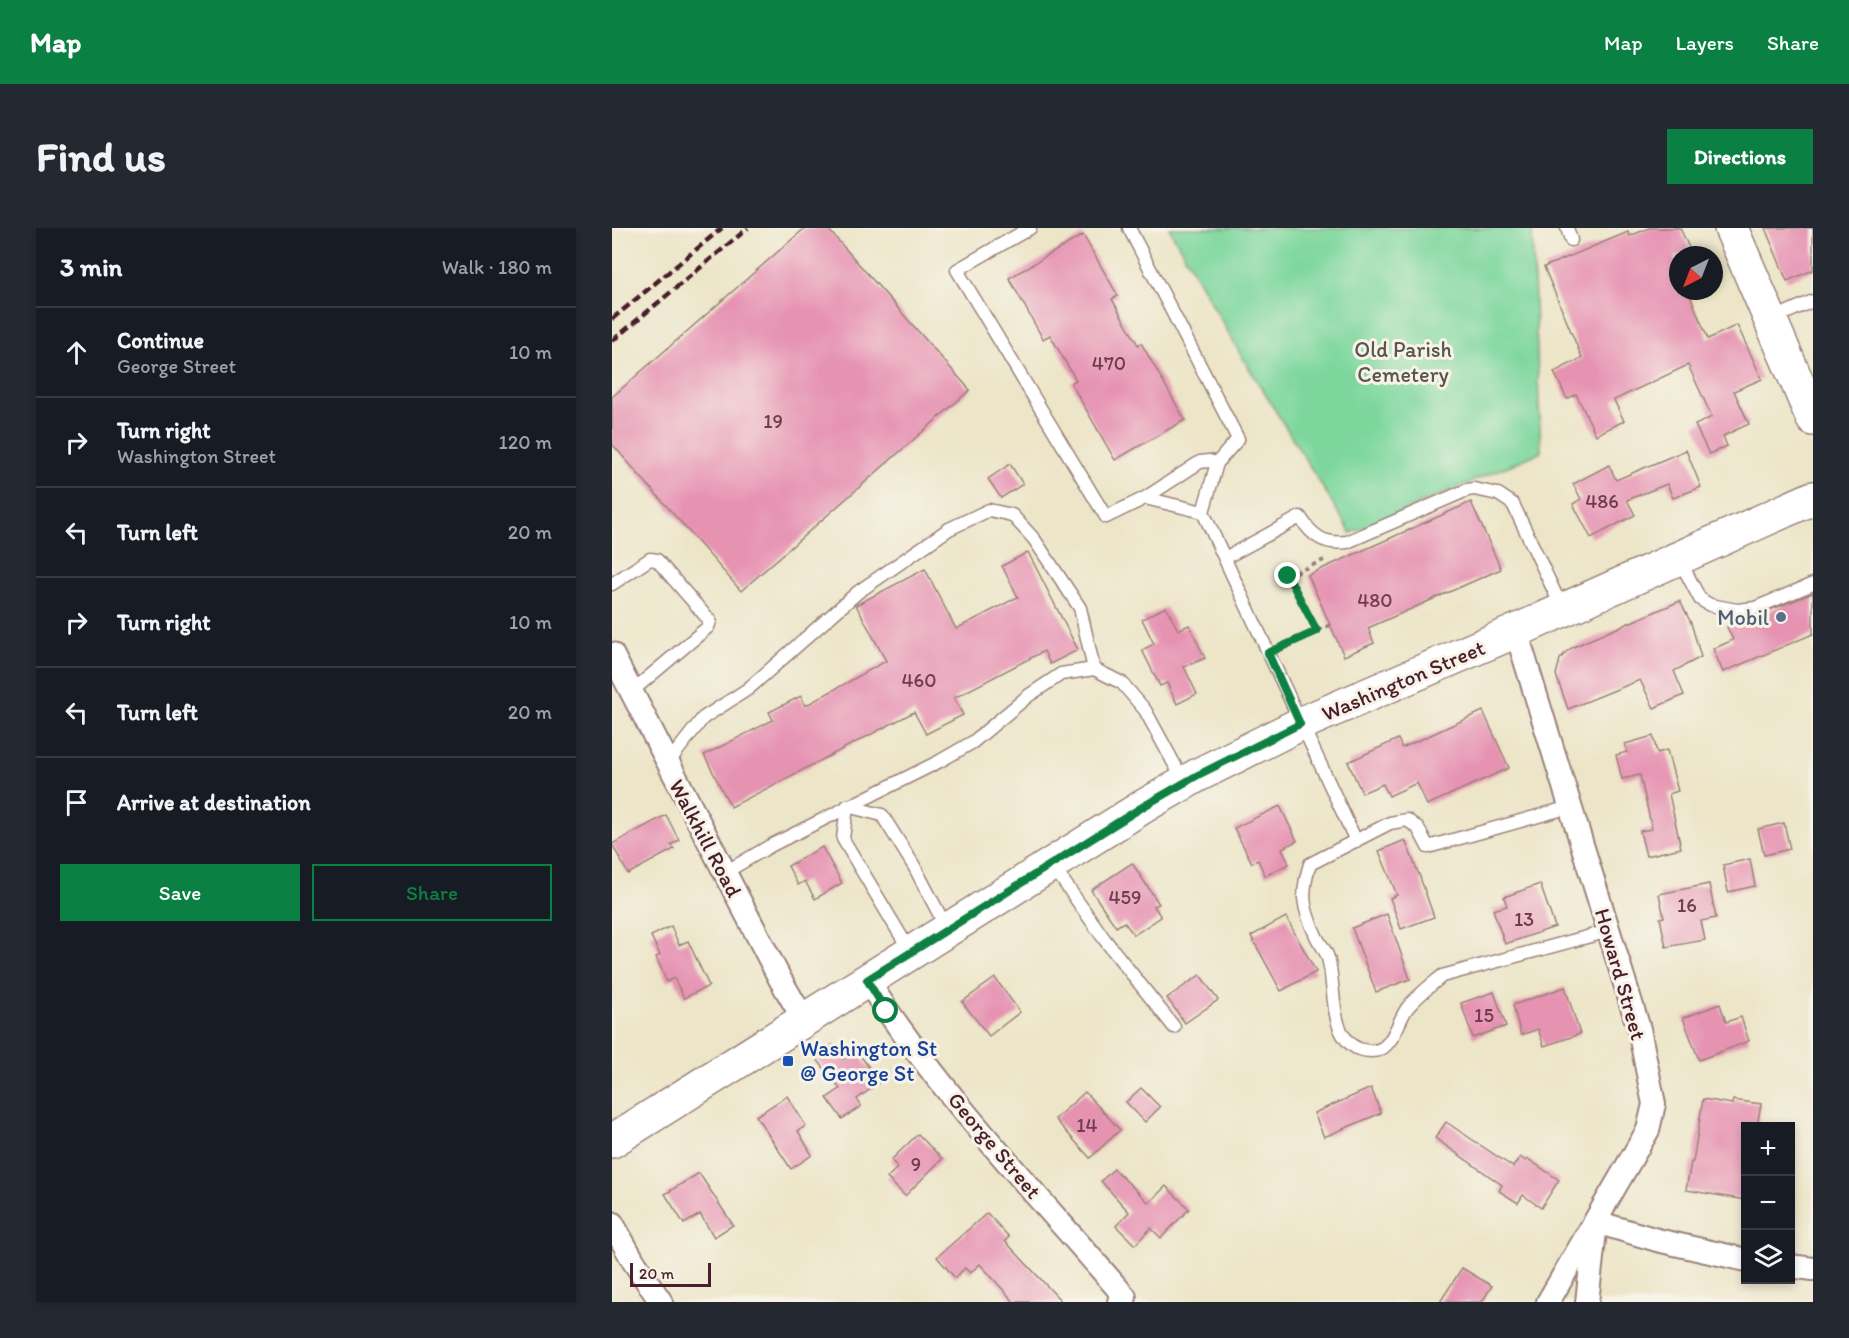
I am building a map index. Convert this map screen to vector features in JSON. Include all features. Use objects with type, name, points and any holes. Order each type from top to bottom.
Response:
[{"type":"main road","points":[[1731,228],[1813,419]]},
{"type":"main road","name":"Washington Street","points":[[612,1141],[1184,783],[1300,724],[1516,631],[1813,498]]},
{"type":"street","name":"Howard Street","points":[[1516,631],[1639,1029],[1654,1104],[1648,1130],[1548,1302]]},
{"type":"street","name":"Walkhill Road","points":[[612,654],[724,873],[804,1020]]},
{"type":"street","name":"George Street","points":[[867,980],[892,1020],[965,1112],[1125,1297],[1119,1302]]},
{"type":"street","points":[[1587,1302],[1596,1222],[1657,1240],[1741,1259]]},
{"type":"street","points":[[612,1224],[661,1302]]},
{"type":"street","points":[[1795,1267],[1813,1269]]},
{"type":"lane","points":[[1030,228],[957,270],[1106,517],[1145,498],[1200,462],[1217,463]]},
{"type":"lane","points":[[1129,228],[1238,439],[1217,463],[1203,512],[1356,841]]},
{"type":"lane","points":[[1770,320],[1813,301]]},
{"type":"lane","points":[[1224,558],[1300,517],[1308,529],[1320,540],[1335,544],[1347,542],[1474,489],[1498,494],[1513,504],[1563,610]]},
{"type":"lane","points":[[1145,498],[1203,512]]},
{"type":"lane","points":[[667,764],[703,718],[748,689],[858,592],[949,529],[988,510],[1012,515],[1034,539],[1080,608],[1094,669]]},
{"type":"lane","points":[[1679,558],[1700,599],[1731,609],[1755,608],[1813,584]]},
{"type":"lane","points":[[612,584],[650,559],[657,560],[710,621],[708,627],[631,692]]},
{"type":"lane","points":[[724,873],[770,846],[940,761],[973,742],[1028,696],[1061,674],[1094,669],[1122,682],[1144,710],[1184,783]]},
{"type":"lane","points":[[847,806],[882,815],[914,866],[947,930]]},
{"type":"lane","points":[[847,806],[843,838],[911,952]]},
{"type":"lane","points":[[1570,807],[1428,847],[1418,828],[1407,820],[1390,823],[1310,864],[1303,885],[1304,903],[1328,958],[1337,1023],[1350,1046],[1366,1052],[1381,1049],[1389,1041],[1407,1008],[1442,976],[1609,931]]},
{"type":"lane","points":[[1052,864],[1106,940],[1174,1027]]},
{"type":"path","points":[[1279,580],[1325,559]]},
{"type":"path","points":[[1284,567],[1317,631]]},
{"type":"path","points":[[1268,653],[1330,625]]},
{"type":"green space","name":"Old Parish Cemetery","points":[[1169,228],[1532,228],[1541,452],[1351,533],[1241,355]]},
{"type":"building","points":[[805,228],[827,228],[970,390],[741,591],[612,444],[612,397]]},
{"type":"building","points":[[1649,228],[1680,228],[1688,246],[1669,246],[1669,300],[1692,300],[1708,339],[1737,325],[1762,379],[1734,391],[1749,424],[1723,436],[1727,446],[1709,454],[1695,425],[1712,417],[1688,365],[1614,400],[1624,421],[1596,435],[1576,394],[1567,399],[1554,372],[1582,358],[1544,267],[1628,232],[1630,236]]},
{"type":"building","points":[[1765,228],[1813,228],[1813,270],[1787,281]]},
{"type":"building","points":[[1083,235],[1118,296],[1112,299],[1138,345],[1141,343],[1185,420],[1115,460],[1071,383],[1076,380],[1050,335],[1043,339],[1009,278]]},
{"type":"building","points":[[1686,450],[1701,487],[1673,498],[1667,484],[1627,500],[1635,515],[1591,538],[1573,504],[1581,499],[1573,484],[1609,465],[1616,480]]},
{"type":"building","points":[[1010,464],[1023,484],[1001,498],[988,479]]},
{"type":"building","points":[[1471,502],[1501,569],[1368,628],[1374,643],[1344,656],[1308,575]]},
{"type":"building","points":[[1028,552],[1078,650],[1050,664],[1044,651],[954,698],[963,715],[926,734],[914,712],[731,807],[704,755],[773,720],[769,712],[801,696],[805,706],[886,661],[856,605],[925,569],[956,629],[1018,597],[1002,566]]},
{"type":"building","points":[[1813,593],[1813,634],[1723,672],[1713,649],[1733,640],[1727,627]]},
{"type":"building","points":[[1680,601],[1691,623],[1701,657],[1674,671],[1684,695],[1654,708],[1640,680],[1568,709],[1556,675],[1560,659],[1566,652]]},
{"type":"building","points":[[1166,607],[1178,630],[1189,625],[1205,658],[1184,667],[1197,694],[1177,704],[1167,683],[1160,686],[1142,650],[1154,644],[1142,619]]},
{"type":"building","points":[[1483,711],[1509,768],[1427,805],[1417,783],[1389,796],[1383,784],[1362,793],[1348,762],[1398,739],[1402,748]]},
{"type":"building","points":[[1653,736],[1657,753],[1667,750],[1678,791],[1669,794],[1681,848],[1646,856],[1640,831],[1652,829],[1640,775],[1622,779],[1616,755],[1627,752],[1625,744]]},
{"type":"building","points":[[1280,806],[1297,841],[1282,848],[1289,864],[1265,876],[1258,860],[1252,863],[1234,828]]},
{"type":"building","points":[[666,815],[679,840],[671,845],[674,849],[628,874],[612,844]]},
{"type":"building","points":[[1784,823],[1790,849],[1764,855],[1758,829]]},
{"type":"building","points":[[1405,840],[1434,917],[1401,929],[1390,898],[1397,895],[1379,851]]},
{"type":"building","points":[[822,847],[842,883],[815,899],[805,881],[798,885],[788,866]]},
{"type":"building","points":[[1750,859],[1755,886],[1728,892],[1723,865]]},
{"type":"building","points":[[1132,863],[1159,904],[1154,906],[1161,917],[1134,935],[1124,922],[1116,927],[1091,890]]},
{"type":"building","points":[[1540,884],[1555,927],[1505,944],[1493,910],[1507,906],[1504,897]]},
{"type":"building","points":[[1709,884],[1716,918],[1701,921],[1705,940],[1666,947],[1660,918],[1664,917],[1659,894]]},
{"type":"building","points":[[1387,914],[1410,979],[1376,992],[1352,928]]},
{"type":"building","points":[[1286,917],[1316,972],[1281,991],[1251,936]]},
{"type":"building","points":[[671,926],[679,945],[688,941],[709,986],[684,998],[674,978],[667,982],[656,957],[660,955],[651,936]]},
{"type":"building","points":[[1200,975],[1218,1000],[1185,1023],[1167,998]]},
{"type":"building","points":[[995,978],[1020,1012],[989,1036],[962,1002]]},
{"type":"building","points":[[1565,987],[1580,1034],[1544,1046],[1538,1029],[1521,1035],[1513,1005]]},
{"type":"building","points":[[1494,992],[1506,1026],[1473,1038],[1461,1003]]},
{"type":"building","points":[[1720,1004],[1726,1022],[1741,1017],[1749,1041],[1699,1060],[1683,1018]]},
{"type":"building","points":[[833,1045],[843,1059],[856,1050],[880,1082],[857,1099],[861,1106],[842,1119],[827,1098],[840,1089],[816,1058]]},
{"type":"building","points":[[1141,1088],[1160,1107],[1145,1122],[1126,1102]]},
{"type":"building","points":[[1371,1088],[1381,1113],[1324,1137],[1314,1113]]},
{"type":"building","points":[[1085,1092],[1120,1130],[1090,1158],[1055,1119]]},
{"type":"building","points":[[787,1096],[806,1126],[798,1131],[812,1155],[791,1169],[756,1116]]},
{"type":"building","points":[[1703,1099],[1732,1104],[1733,1100],[1761,1104],[1758,1122],[1741,1122],[1741,1199],[1686,1190],[1691,1162],[1693,1162]]},
{"type":"building","points":[[1446,1122],[1513,1167],[1520,1157],[1526,1161],[1528,1159],[1559,1180],[1541,1208],[1523,1195],[1518,1203],[1499,1191],[1502,1185],[1435,1138]]},
{"type":"building","points":[[918,1134],[942,1159],[905,1196],[887,1178],[898,1167],[891,1160]]},
{"type":"building","points":[[1114,1169],[1149,1203],[1166,1186],[1189,1209],[1161,1238],[1151,1228],[1135,1245],[1116,1226],[1129,1212],[1101,1181]]},
{"type":"building","points":[[699,1173],[733,1225],[714,1237],[700,1214],[684,1224],[665,1194]]},
{"type":"building","points":[[987,1213],[1009,1237],[1005,1241],[1062,1302],[1014,1302],[980,1264],[970,1273],[965,1268],[955,1278],[937,1257]]},
{"type":"building","points":[[1462,1268],[1492,1286],[1482,1302],[1440,1302]]},
{"type":"railway","points":[[612,319],[722,228]]},
{"type":"railway","points":[[612,341],[748,228]]},
{"type":"place","name":"Mobil","points":[[1781,617]]},
{"type":"place","name":"Washington St @ George St","points":[[788,1061]]},
{"type":"route","points":[[886,1011],[867,980],[1144,806],[1198,775],[1300,724],[1268,653],[1317,631],[1288,576]]}]
